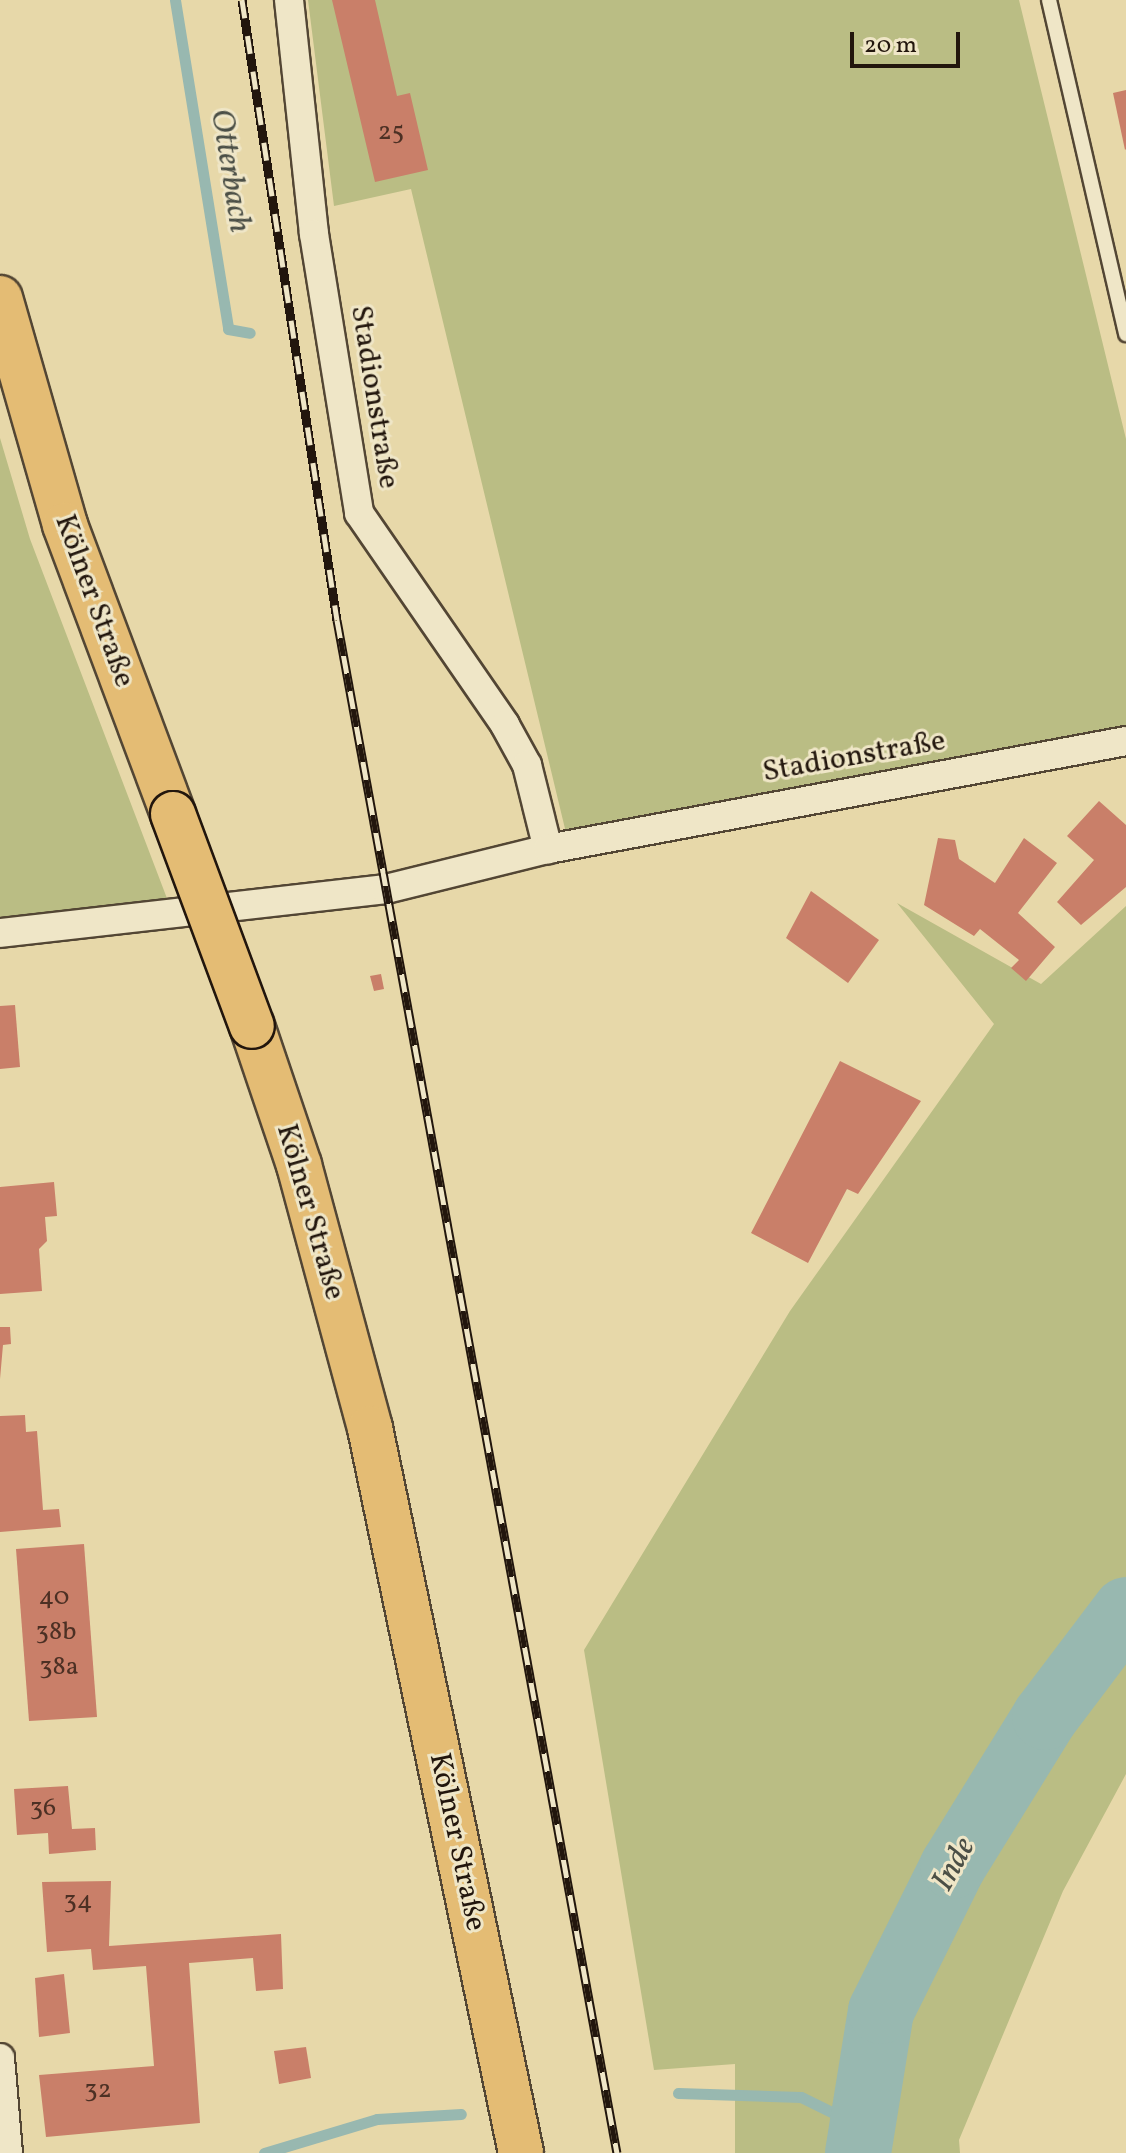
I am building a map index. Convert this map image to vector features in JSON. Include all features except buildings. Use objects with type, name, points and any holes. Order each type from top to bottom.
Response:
[{"type":"main road","name":"Kölner Straße","points":[[0,298],[65,525],[252,1026],[299,1165],[370,1428],[521,2153]]},
{"type":"street","name":"Stadionstraße","points":[[289,0],[314,234],[359,513],[505,725],[527,765],[548,849]]},
{"type":"street","name":"Stadionstraße","points":[[0,933],[386,889],[548,849],[1126,741]]},
{"type":"street","points":[[0,2058],[8,2153]]},
{"type":"lane","points":[[1049,0],[1126,334]]},
{"type":"green space","points":[[308,0],[1019,0],[1126,439],[1126,726],[567,837],[411,189],[334,206]]},
{"type":"green space","points":[[0,438],[30,539],[168,901],[0,921]]},
{"type":"green space","points":[[897,903],[1041,984],[1126,906],[1126,1774],[1063,1891],[959,2140],[960,2153],[735,2153],[735,2064],[654,2070],[584,1650],[790,1311],[994,1024]]},
{"type":"waterway","name":"Otterbach","points":[[175,0],[228,329],[250,333]]},
{"type":"waterway","name":"Inde","points":[[858,2153],[881,2011],[953,1866],[1045,1717],[1126,1610]]},
{"type":"waterway","points":[[678,2093],[801,2097],[858,2125]]},
{"type":"waterway","points":[[264,2153],[377,2119],[461,2114]]},
{"type":"railway","points":[[242,0],[337,620],[617,2153]]}]
